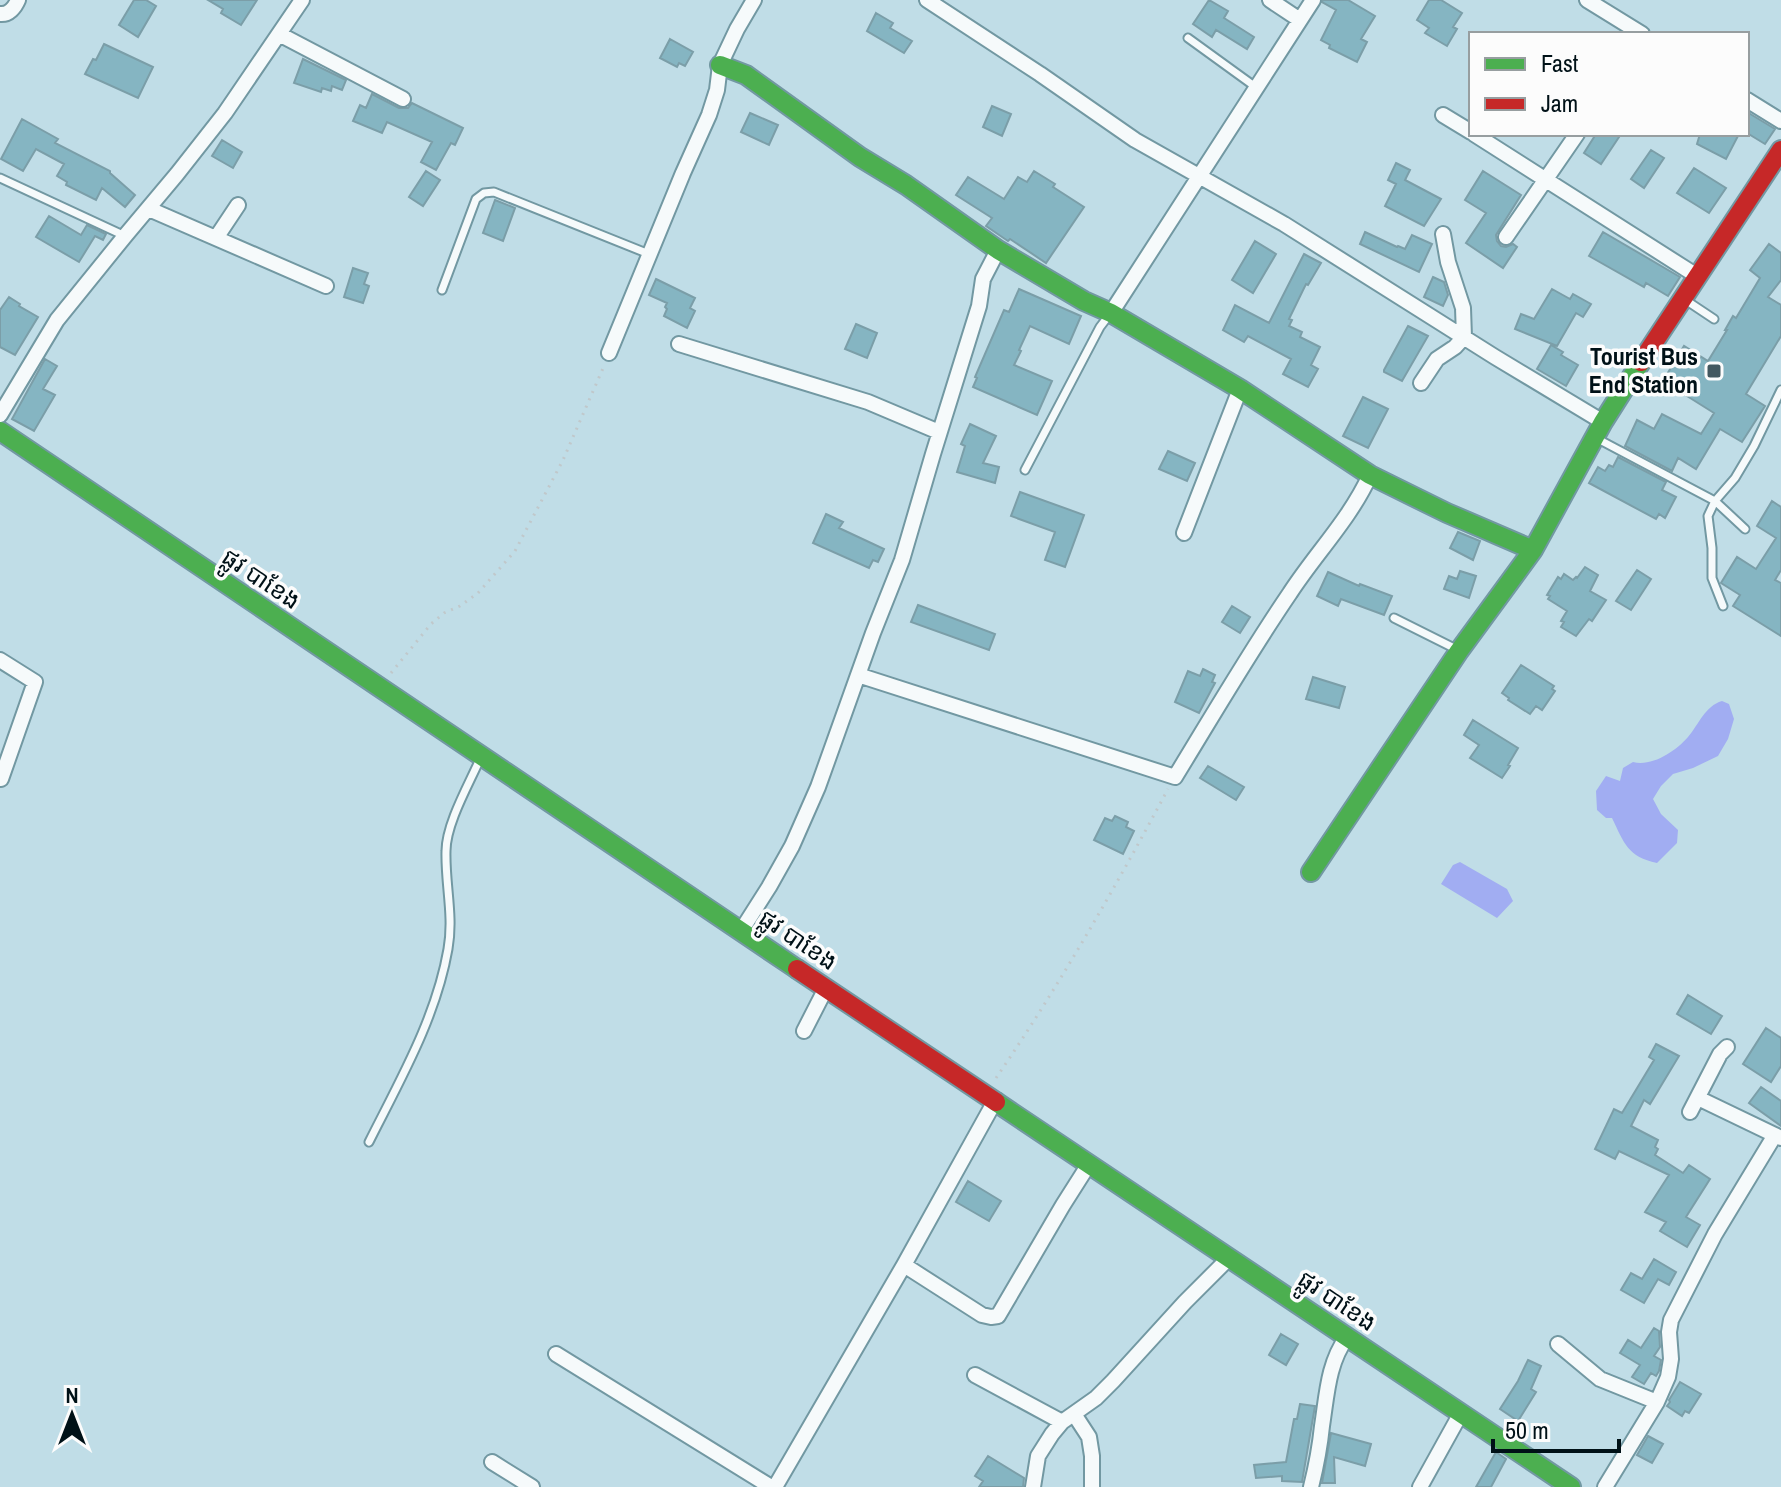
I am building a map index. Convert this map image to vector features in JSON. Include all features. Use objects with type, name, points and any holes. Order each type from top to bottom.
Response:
[{"type":"street","points":[[0,14],[4,15],[14,8],[18,0]]},
{"type":"street","points":[[0,415],[57,320],[225,113],[302,0]]},
{"type":"street","points":[[609,353],[714,103],[720,65],[754,0]]},
{"type":"street","points":[[927,0],[1135,140],[1284,224],[1464,337],[1599,429]]},
{"type":"street","points":[[1270,0],[1300,20]]},
{"type":"street","points":[[1111,313],[1313,0]]},
{"type":"street","points":[[1587,0],[1639,32]]},
{"type":"street","points":[[279,34],[403,99]]},
{"type":"street","points":[[720,65],[746,75],[998,250],[1240,389],[1370,475],[1533,550]]},
{"type":"street","points":[[1749,101],[1781,121]]},
{"type":"street","points":[[1443,115],[1469,131]]},
{"type":"street","points":[[1477,136],[1697,276]]},
{"type":"street","points":[[1506,237],[1576,136]]},
{"type":"street","points":[[1311,872],[1459,651],[1533,550],[1599,429],[1781,150]]},
{"type":"street","points":[[216,238],[238,205]]},
{"type":"street","points":[[149,209],[326,286]]},
{"type":"street","points":[[1421,383],[1437,359],[1464,337],[1463,308],[1448,262],[1443,234]]},
{"type":"street","points":[[741,931],[806,818],[902,560],[977,314],[983,279],[998,250]]},
{"type":"street","points":[[679,344],[868,402],[939,432]]},
{"type":"street","points":[[1184,533],[1240,389]]},
{"type":"street","name":"ផ្លូវ បាខែង","points":[[0,431],[1461,1413],[1548,1480],[1571,1487]]},
{"type":"street","points":[[858,675],[1175,777],[1269,624],[1345,519],[1370,475]]},
{"type":"street","points":[[0,660],[35,682],[0,779]]},
{"type":"street","points":[[804,1031],[826,988]]},
{"type":"street","points":[[1690,1112],[1720,1054],[1727,1047]]},
{"type":"street","points":[[556,1354],[773,1487],[904,1265],[990,1098]]},
{"type":"street","points":[[1605,1487],[1657,1402],[1668,1377],[1671,1320],[1715,1234],[1778,1137],[1698,1098]]},
{"type":"street","points":[[904,1265],[982,1315],[998,1316],[1089,1164]]},
{"type":"street","points":[[1033,1487],[1038,1456],[1052,1434],[1096,1398],[1229,1258]]},
{"type":"street","points":[[1311,1487],[1329,1376],[1338,1350],[1347,1337]]},
{"type":"street","points":[[1558,1344],[1600,1379],[1657,1402]]},
{"type":"street","points":[[975,1375],[1068,1418],[1089,1437],[1092,1487]]},
{"type":"street","points":[[1420,1487],[1461,1413]]},
{"type":"street","points":[[492,1462],[532,1487]]},
{"type":"lane","points":[[1188,38],[1257,88]]},
{"type":"lane","points":[[0,178],[125,236]]},
{"type":"lane","points":[[442,290],[476,199],[484,193],[494,192],[651,255]]},
{"type":"lane","points":[[1682,298],[1714,319]]},
{"type":"lane","points":[[1025,470],[1100,327],[1111,313]]},
{"type":"lane","points":[[1723,606],[1712,578],[1708,516],[1754,446],[1781,390]]},
{"type":"lane","points":[[1599,429],[1715,501],[1745,529]]},
{"type":"lane","points":[[1394,618],[1459,651]]},
{"type":"lane","points":[[369,1142],[431,1017],[448,948],[448,832],[481,757]]},
{"type":"path","points":[[379,688],[431,624],[478,593],[515,551],[563,460],[609,353]]},
{"type":"path","points":[[990,1098],[1175,777]]},
{"type":"water","points":[[1722,701],[1729,704],[1734,719],[1728,739],[1718,756],[1673,774],[1653,799],[1661,814],[1678,830],[1677,843],[1657,863],[1639,857],[1624,842],[1612,818],[1606,818],[1597,810],[1596,791],[1606,776],[1620,781],[1623,768],[1633,762],[1656,760],[1677,748],[1707,711]]},
{"type":"water","points":[[1460,862],[1507,889],[1513,901],[1497,918],[1441,884],[1453,865]]},
{"type":"building","points":[[134,0],[146,0],[156,6],[138,37],[119,25]]},
{"type":"building","points":[[208,0],[257,0],[241,25],[221,13],[223,9]]},
{"type":"building","points":[[1209,0],[1228,11],[1224,18],[1254,37],[1247,49],[1216,30],[1212,37],[1193,24]]},
{"type":"building","points":[[1323,0],[1348,0],[1375,16],[1361,39],[1367,42],[1357,62],[1329,48],[1330,45],[1321,40],[1336,10]]},
{"type":"building","points":[[1429,0],[1441,0],[1462,13],[1453,27],[1457,29],[1447,46],[1425,33],[1429,28],[1417,20]]},
{"type":"building","points":[[876,13],[893,23],[890,28],[912,41],[904,53],[867,31]]},
{"type":"building","points":[[670,39],[693,52],[685,66],[679,63],[677,67],[660,58]]},
{"type":"building","points":[[104,44],[153,67],[138,98],[85,74]]},
{"type":"building","points":[[303,59],[346,80],[342,90],[332,86],[331,91],[322,88],[321,92],[294,83]]},
{"type":"building","points":[[372,94],[399,108],[408,108],[412,103],[463,128],[455,145],[451,143],[436,170],[421,162],[432,142],[387,122],[382,133],[353,121],[360,105],[366,108]]},
{"type":"building","points":[[992,106],[1011,114],[1002,136],[983,127]]},
{"type":"building","points":[[750,113],[778,125],[769,145],[741,132]]},
{"type":"building","points":[[1749,113],[1775,129],[1765,144],[1749,134]]},
{"type":"building","points":[[22,119],[58,139],[55,143],[110,171],[135,195],[125,207],[102,188],[96,200],[66,185],[67,182],[57,176],[64,164],[36,149],[23,171],[1,159]]},
{"type":"building","points":[[1595,136],[1620,136],[1601,164],[1584,153]]},
{"type":"building","points":[[1699,136],[1738,136],[1726,159],[1697,144]]},
{"type":"building","points":[[222,140],[242,152],[233,168],[212,156]]},
{"type":"building","points":[[1651,150],[1664,158],[1644,188],[1631,179]]},
{"type":"building","points":[[1396,163],[1410,170],[1405,180],[1441,199],[1424,226],[1385,206],[1396,184],[1388,180]]},
{"type":"building","points":[[1694,168],[1726,188],[1709,213],[1677,193]]},
{"type":"building","points":[[426,171],[440,180],[423,206],[409,197]]},
{"type":"building","points":[[1034,171],[1084,207],[1046,263],[986,226],[992,218],[956,195],[968,177],[1004,199],[1018,177],[1027,182]]},
{"type":"building","points":[[1483,171],[1521,195],[1496,235],[1501,246],[1513,244],[1517,247],[1503,268],[1466,243],[1486,213],[1465,200]]},
{"type":"building","points":[[495,200],[515,208],[503,241],[483,233]]},
{"type":"building","points":[[49,216],[81,235],[87,225],[106,234],[103,240],[95,236],[79,262],[36,237]]},
{"type":"building","points":[[1365,232],[1405,249],[1412,235],[1432,244],[1419,272],[1360,244]]},
{"type":"building","points":[[1603,232],[1680,277],[1668,296],[1646,283],[1644,287],[1589,256]]},
{"type":"building","points":[[1255,241],[1276,254],[1253,293],[1232,280]]},
{"type":"building","points":[[1769,244],[1781,253],[1781,280],[1768,297],[1781,305],[1781,336],[1746,394],[1765,406],[1742,442],[1720,429],[1696,469],[1678,458],[1672,471],[1625,446],[1637,420],[1654,429],[1662,414],[1701,434],[1714,413],[1663,381],[1684,346],[1708,361],[1733,316],[1736,318],[1760,278],[1750,270]]},
{"type":"building","points":[[1304,254],[1321,263],[1306,284],[1289,319],[1292,320],[1289,326],[1302,332],[1300,337],[1320,347],[1311,365],[1318,369],[1308,387],[1283,374],[1291,359],[1248,336],[1244,342],[1223,330],[1235,305],[1269,323]]},
{"type":"building","points":[[353,268],[368,273],[364,284],[369,286],[363,303],[344,297]]},
{"type":"building","points":[[1433,277],[1444,282],[1448,295],[1443,306],[1424,297]]},
{"type":"building","points":[[656,279],[695,298],[690,308],[695,311],[687,328],[664,316],[667,303],[649,295]]},
{"type":"building","points":[[1019,289],[1081,316],[1069,344],[1030,326],[1019,350],[1014,365],[1052,381],[1037,415],[973,387],[1004,310],[1009,312]]},
{"type":"building","points":[[1552,289],[1570,299],[1573,294],[1591,304],[1583,317],[1576,313],[1557,346],[1515,329],[1521,314],[1534,319]]},
{"type":"building","points":[[9,297],[38,317],[15,355],[0,347],[0,310]]},
{"type":"building","points":[[856,324],[877,333],[867,358],[845,349]]},
{"type":"building","points":[[1408,326],[1428,336],[1402,381],[1384,370]]},
{"type":"building","points":[[1551,345],[1578,365],[1566,386],[1537,369]]},
{"type":"building","points":[[45,359],[57,366],[43,389],[55,395],[34,431],[12,419]]},
{"type":"building","points":[[1363,397],[1388,409],[1368,448],[1343,436]]},
{"type":"building","points":[[970,424],[996,436],[983,463],[999,467],[995,483],[957,472],[965,446],[961,444]]},
{"type":"building","points":[[1168,451],[1195,463],[1187,481],[1159,469]]},
{"type":"building","points":[[1618,457],[1666,482],[1662,490],[1676,497],[1665,518],[1659,514],[1656,519],[1589,483],[1598,467],[1605,471],[1609,465],[1613,467]]},
{"type":"building","points":[[1020,492],[1084,515],[1065,567],[1045,560],[1055,532],[1011,516]]},
{"type":"building","points":[[1772,501],[1781,507],[1781,570],[1775,580],[1781,583],[1781,636],[1733,606],[1740,595],[1721,583],[1737,557],[1756,569],[1776,538],[1757,526]]},
{"type":"building","points":[[826,514],[843,522],[839,528],[884,549],[878,562],[873,560],[869,568],[813,543]]},
{"type":"building","points":[[1458,532],[1480,541],[1473,560],[1450,548]]},
{"type":"building","points":[[1585,567],[1598,575],[1590,591],[1606,600],[1592,621],[1589,619],[1576,636],[1561,627],[1567,611],[1548,599],[1550,596],[1547,595],[1558,577],[1561,579],[1564,574],[1573,580]]},
{"type":"building","points":[[1637,570],[1651,579],[1631,610],[1616,601]]},
{"type":"building","points":[[1460,571],[1476,576],[1469,598],[1444,589],[1449,576],[1457,579]]},
{"type":"building","points":[[1328,572],[1392,596],[1384,615],[1341,599],[1338,606],[1317,596]]},
{"type":"building","points":[[918,605],[995,634],[989,650],[911,622]]},
{"type":"building","points":[[1232,606],[1250,617],[1240,633],[1222,622]]},
{"type":"building","points":[[1521,665],[1554,686],[1552,689],[1555,691],[1542,710],[1536,706],[1530,714],[1502,693]]},
{"type":"building","points":[[1203,669],[1215,675],[1212,682],[1215,683],[1199,713],[1175,702],[1188,671],[1200,676]]},
{"type":"building","points":[[1313,677],[1345,687],[1339,708],[1306,699]]},
{"type":"building","points":[[1473,720],[1518,748],[1502,778],[1470,758],[1479,745],[1464,735]]},
{"type":"building","points":[[1208,766],[1244,787],[1236,800],[1200,778]]},
{"type":"building","points":[[1115,816],[1128,822],[1126,827],[1134,831],[1123,854],[1094,840],[1105,818],[1112,821]]},
{"type":"building","points":[[1688,995],[1722,1016],[1711,1034],[1677,1014]]},
{"type":"building","points":[[1766,1028],[1781,1038],[1781,1066],[1771,1082],[1743,1064]]},
{"type":"building","points":[[1656,1044],[1679,1056],[1650,1104],[1644,1100],[1631,1126],[1658,1140],[1655,1155],[1683,1173],[1689,1165],[1710,1179],[1686,1217],[1700,1225],[1687,1247],[1660,1231],[1666,1222],[1645,1212],[1669,1175],[1619,1151],[1615,1159],[1595,1149],[1614,1109],[1622,1113],[1654,1060],[1649,1057]]},
{"type":"building","points":[[1761,1087],[1781,1101],[1781,1126],[1749,1103]]},
{"type":"building","points":[[968,1181],[1001,1201],[989,1221],[956,1202]]},
{"type":"building","points":[[1654,1259],[1676,1272],[1669,1285],[1658,1279],[1644,1303],[1621,1290],[1631,1273],[1642,1279]]},
{"type":"building","points":[[1654,1328],[1659,1331],[1660,1347],[1654,1356],[1661,1360],[1656,1376],[1651,1373],[1644,1384],[1632,1377],[1640,1365],[1620,1353],[1628,1340],[1641,1348]]},
{"type":"building","points":[[1281,1334],[1298,1344],[1286,1365],[1269,1355]]},
{"type":"building","points":[[1528,1360],[1541,1366],[1531,1389],[1536,1392],[1518,1421],[1500,1409]]},
{"type":"building","points":[[1680,1382],[1701,1394],[1689,1413],[1685,1411],[1682,1416],[1667,1406]]},
{"type":"building","points":[[1300,1404],[1315,1406],[1302,1482],[1282,1481],[1282,1476],[1256,1478],[1254,1465],[1286,1462]]},
{"type":"building","points":[[1331,1433],[1371,1444],[1365,1466],[1334,1457],[1335,1483],[1322,1483]]},
{"type":"building","points":[[1648,1436],[1663,1444],[1652,1463],[1637,1455]]},
{"type":"building","points":[[1496,1452],[1506,1459],[1491,1487],[1476,1487]]},
{"type":"building","points":[[988,1456],[1024,1478],[1023,1487],[979,1487],[983,1481],[975,1476]]},
{"type":"traffic: fast","points":[[720,65],[746,75],[998,250],[1240,389],[1370,475],[1533,550]]},
{"type":"traffic: fast","points":[[1311,872],[1459,651],[1533,550],[1603,422],[1641,362]]},
{"type":"traffic: fast","points":[[0,431],[797,969]]},
{"type":"traffic: fast","points":[[996,1102],[1571,1487]]},
{"type":"traffic: jam","points":[[1641,362],[1781,150]]},
{"type":"traffic: jam","points":[[797,969],[996,1102]]},
{"type":"place","name":"Tourist Bus End Station","points":[[1714,371]]}]
